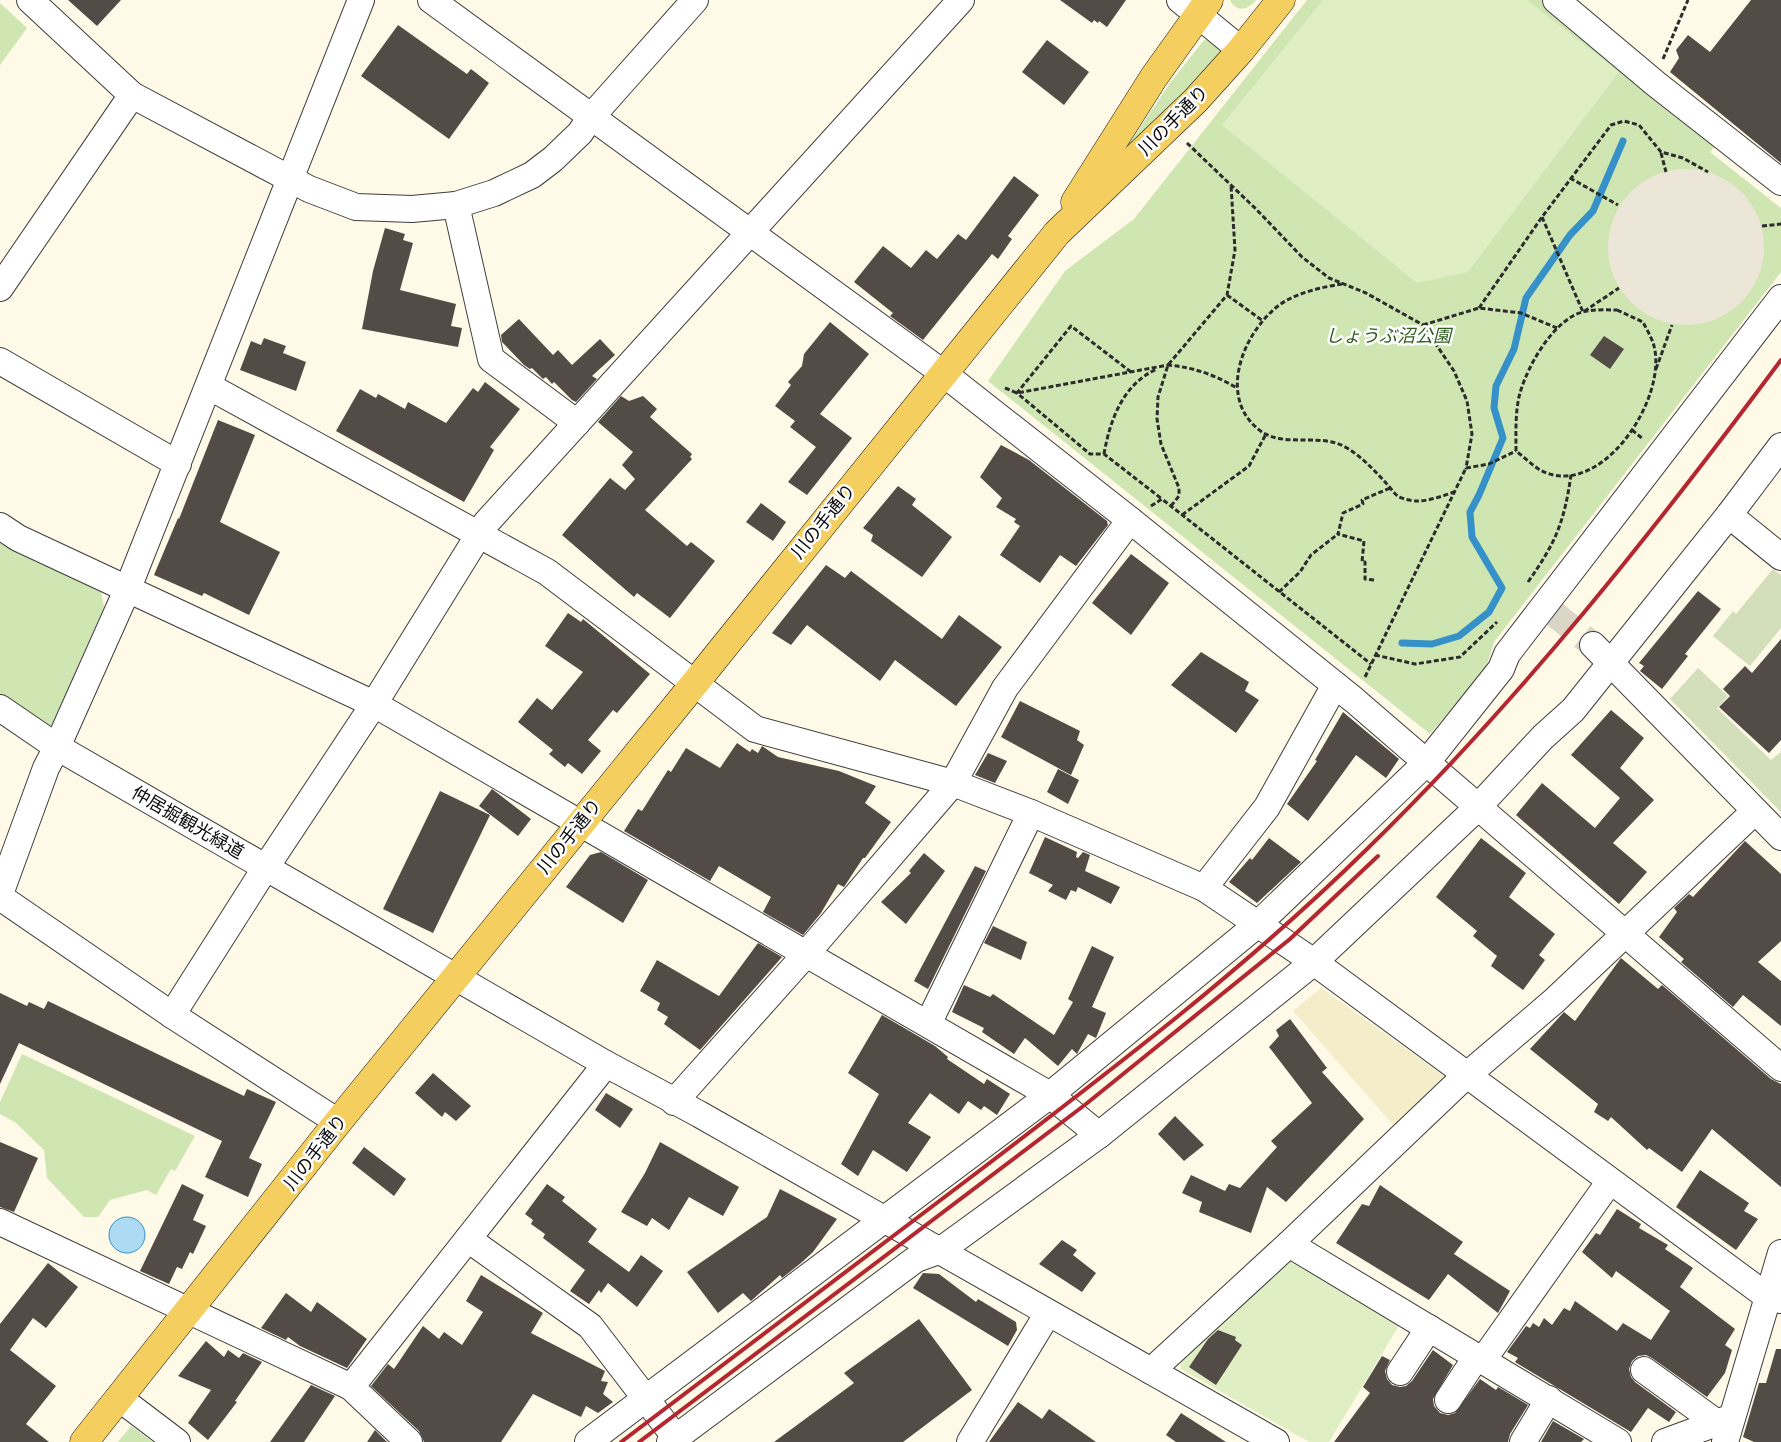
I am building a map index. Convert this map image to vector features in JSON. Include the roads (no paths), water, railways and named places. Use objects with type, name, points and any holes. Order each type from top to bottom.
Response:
[{"type":"main road","name":"川の手通り","points":[[84,1442],[338,1122],[578,824],[695,683],[1057,233],[1196,100],[1241,50],[1281,0]]},
{"type":"main road","name":"川の手通り","points":[[1057,233],[1196,5]]},
{"type":"street","points":[[30,0],[132,95],[308,188],[356,207],[412,209],[456,205],[494,193],[532,175],[580,133],[591,117],[695,0]]},
{"type":"street","points":[[338,1122],[172,1015],[0,896],[46,768],[128,588],[210,387],[361,0]]},
{"type":"street","points":[[431,0],[943,373],[1130,520],[1345,692],[1427,762],[1477,808],[1781,1068]]},
{"type":"street","points":[[172,1015],[266,867],[374,704],[486,523],[751,234],[961,0]]},
{"type":"street","points":[[1556,0],[1656,84],[1781,182]]},
{"type":"street","points":[[1196,5],[1241,50]]},
{"type":"street","points":[[5,271],[132,95]]},
{"type":"street","points":[[456,205],[491,359],[577,423]]},
{"type":"street","points":[[588,1442],[1050,1095],[1258,924],[1427,762],[1502,669],[1508,654],[1548,609],[1781,298]]},
{"type":"street","points":[[0,361],[178,464]]},
{"type":"street","points":[[210,387],[547,572],[754,729],[953,783],[1031,813],[1204,888],[1314,962],[1466,1076],[1775,1299]]},
{"type":"street","points":[[468,1238],[590,1326],[675,1441],[916,1259],[940,1250],[1099,1135],[1314,962],[1477,808],[1543,737],[1573,710],[1602,655],[1781,425]]},
{"type":"street","points":[[1602,655],[1729,515],[1781,446]]},
{"type":"street","points":[[1729,515],[1781,557]]},
{"type":"street","points":[[674,1102],[806,954],[953,783],[1005,688],[1130,520]]},
{"type":"street","points":[[0,526],[18,538],[374,704],[578,824],[1050,1095],[1099,1135]]},
{"type":"street","points":[[1602,655],[1781,837]]},
{"type":"street","points":[[1204,888],[1267,807],[1345,692]]},
{"type":"street","name":"仲居掘観光緑道","points":[[0,708],[57,747],[606,1064],[699,1114],[882,1220],[940,1250],[1151,1371],[1242,1434],[1276,1442]]},
{"type":"street","points":[[1151,1371],[1289,1244],[1466,1076],[1554,1001],[1755,811]]},
{"type":"street","points":[[928,1024],[1031,813]]},
{"type":"street","points":[[351,1387],[606,1064]]},
{"type":"street","points":[[1448,1400],[1610,1181]]},
{"type":"street","points":[[0,1222],[351,1387],[409,1442]]},
{"type":"street","points":[[1289,1244],[1618,1442]]},
{"type":"street","points":[[1724,1428],[1775,1299],[1781,1253]]},
{"type":"street","points":[[970,1442],[1048,1313]]},
{"type":"street","points":[[1400,1372],[1430,1328]]},
{"type":"street","points":[[1644,1370],[1724,1428]]},
{"type":"street","points":[[119,1398],[177,1442]]},
{"type":"street","points":[[1523,1442],[1549,1399]]},
{"type":"street","points":[[1666,1442],[1724,1428]]},
{"type":"water","points":[[127,1217],[139,1223],[145,1235],[139,1247],[127,1253],[115,1247],[109,1235],[115,1223]]},
{"type":"waterway","points":[[1402,643],[1432,644],[1459,636],[1489,612],[1502,588],[1472,537],[1470,512],[1503,438],[1494,408],[1496,386],[1514,349],[1526,298],[1570,235],[1593,211],[1623,141]]},
{"type":"tunnel","points":[[1552,612],[1593,645]]},
{"type":"railway","points":[[621,1442],[1129,1055],[1227,976],[1321,893],[1424,792],[1532,674],[1584,613],[1684,488],[1781,360]]},
{"type":"railway","points":[[639,1442],[1086,1104],[1290,939],[1378,856]]},
{"type":"park label","name":"しょうぶ沼公園","points":[[1388,335]]}]
